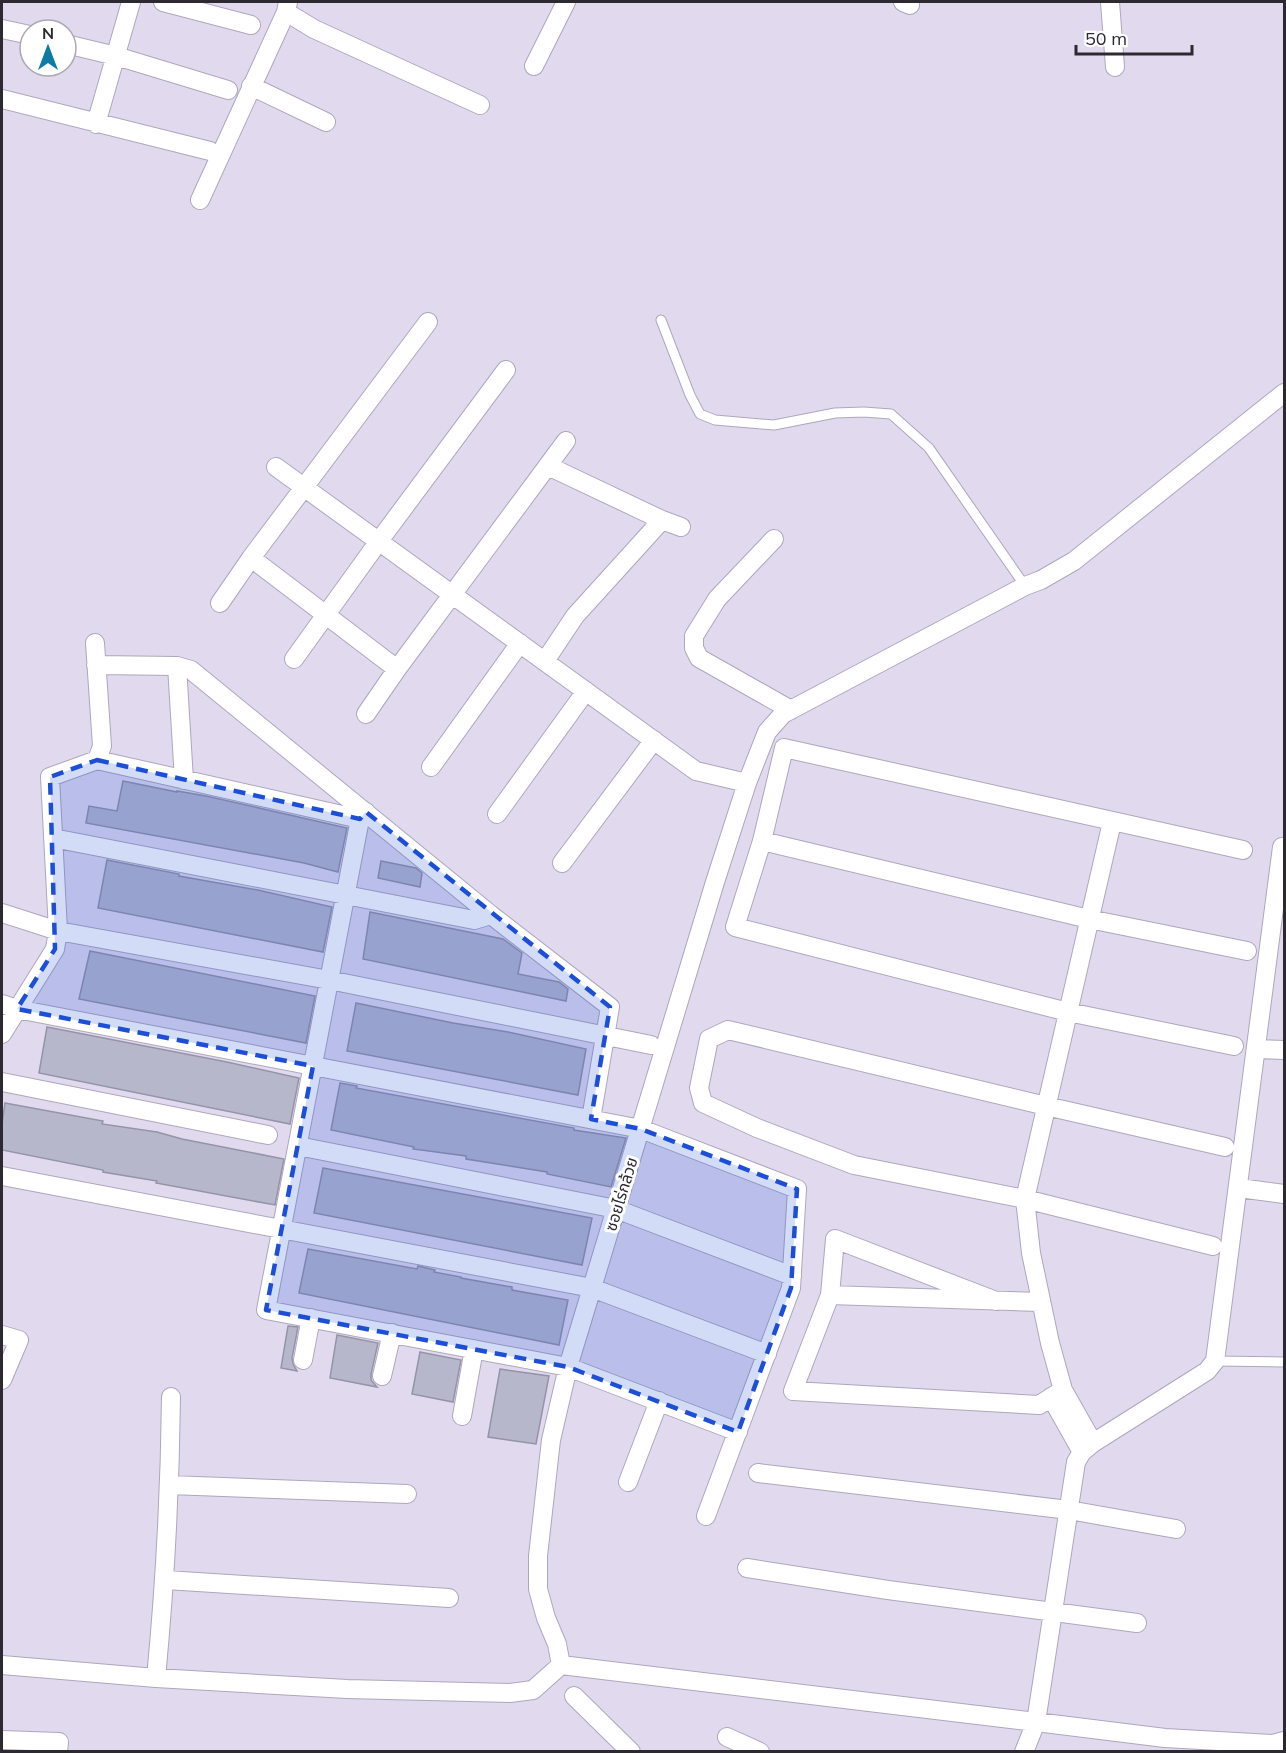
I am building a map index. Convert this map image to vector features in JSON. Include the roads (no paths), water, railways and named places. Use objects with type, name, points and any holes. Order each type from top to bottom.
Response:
[{"type":"street","points":[[96,124],[131,2]]},
{"type":"street","points":[[162,2],[251,25]]},
{"type":"street","points":[[534,66],[566,2]]},
{"type":"street","points":[[1110,2],[1115,67]]},
{"type":"street","points":[[200,200],[287,7],[314,29],[480,105]]},
{"type":"street","points":[[2,28],[18,32]]},
{"type":"street","points":[[78,47],[228,90]]},
{"type":"street","points":[[251,86],[326,122]]},
{"type":"street","points":[[2,99],[210,151]]},
{"type":"street","points":[[220,603],[251,558],[428,322]]},
{"type":"street","points":[[294,659],[506,370]]},
{"type":"street","points":[[774,539],[717,599],[694,636],[694,648],[699,658],[791,710],[1074,561],[1284,393]]},
{"type":"street","points":[[366,714],[566,441]]},
{"type":"street","points":[[548,466],[681,527]]},
{"type":"street","points":[[276,467],[696,771],[747,783]]},
{"type":"street","points":[[545,662],[575,616],[662,520]]},
{"type":"street","points":[[251,558],[397,669]]},
{"type":"street","points":[[95,643],[102,746],[97,760]]},
{"type":"street","points":[[431,767],[520,643]]},
{"type":"street","points":[[96,665],[177,666],[191,670],[363,816],[610,1007],[607,1036],[591,1119]]},
{"type":"street","points":[[177,666],[184,780]]},
{"type":"street","points":[[497,814],[586,692]]},
{"type":"street","name":"ซอยไร่กล้วย","points":[[561,1665],[557,1644],[546,1618],[538,1589],[538,1556],[551,1440],[568,1367],[747,783],[767,732],[783,714],[791,710]]},
{"type":"street","points":[[562,863],[654,740]]},
{"type":"street","points":[[1234,1046],[1068,1012],[735,927],[762,841],[784,748],[1243,850]]},
{"type":"street","points":[[2,1034],[9,1007],[55,949],[58,931],[51,777],[97,760],[363,816]]},
{"type":"street","points":[[363,816],[345,895],[266,1310],[568,1367],[738,1432]]},
{"type":"street","points":[[1087,1447],[1057,1394],[1031,1253],[1026,1199],[1112,822]]},
{"type":"street","points":[[53,838],[474,920],[491,915]]},
{"type":"street","points":[[762,841],[1089,919],[1247,951]]},
{"type":"street","points":[[1024,1752],[1036,1722],[1076,1462],[1087,1447],[1208,1371],[1215,1361],[1282,848]]},
{"type":"street","points":[[2,913],[58,931],[329,981],[651,1045]]},
{"type":"street","points":[[9,1007],[641,1129],[797,1189],[791,1288],[706,1516]]},
{"type":"street","points":[[1213,1246],[1026,1199],[854,1166],[756,1128],[703,1103],[699,1088],[709,1039],[728,1030],[1225,1147]]},
{"type":"street","points":[[1256,1049],[1284,1050]]},
{"type":"street","points":[[2,1082],[268,1135]]},
{"type":"street","points":[[298,1146],[616,1209],[792,1276]]},
{"type":"street","points":[[2,1176],[592,1288],[767,1354]]},
{"type":"street","points":[[1239,1188],[1284,1194]]},
{"type":"street","points":[[996,1300],[835,1239],[830,1295],[793,1391],[1040,1405],[1057,1394]]},
{"type":"street","points":[[830,1295],[1040,1302]]},
{"type":"street","points":[[303,1360],[311,1318]]},
{"type":"street","points":[[382,1376],[392,1333]]},
{"type":"street","points":[[2,1335],[19,1340],[2,1380]]},
{"type":"street","points":[[462,1416],[474,1349]]},
{"type":"street","points":[[156,1678],[166,1580],[171,1397]]},
{"type":"street","points":[[628,1482],[659,1401]]},
{"type":"street","points":[[758,1473],[1069,1510],[1176,1529]]},
{"type":"street","points":[[170,1485],[407,1494]]},
{"type":"street","points":[[747,1568],[888,1590],[1137,1623]]},
{"type":"street","points":[[166,1580],[449,1598]]},
{"type":"street","points":[[2,1665],[156,1678],[347,1689],[510,1693],[533,1690],[561,1665],[1165,1738],[1273,1744],[1284,1741]]},
{"type":"street","points":[[574,1696],[631,1752]]},
{"type":"street","points":[[727,1737],[760,1752]]},
{"type":"street","points":[[2,1740],[59,1742],[58,1752]]},
{"type":"lane","points":[[661,320],[690,395],[700,414],[715,420],[774,425],[835,413],[891,414],[929,448],[1026,586]]},
{"type":"lane","points":[[1215,1361],[1284,1362]]}]
